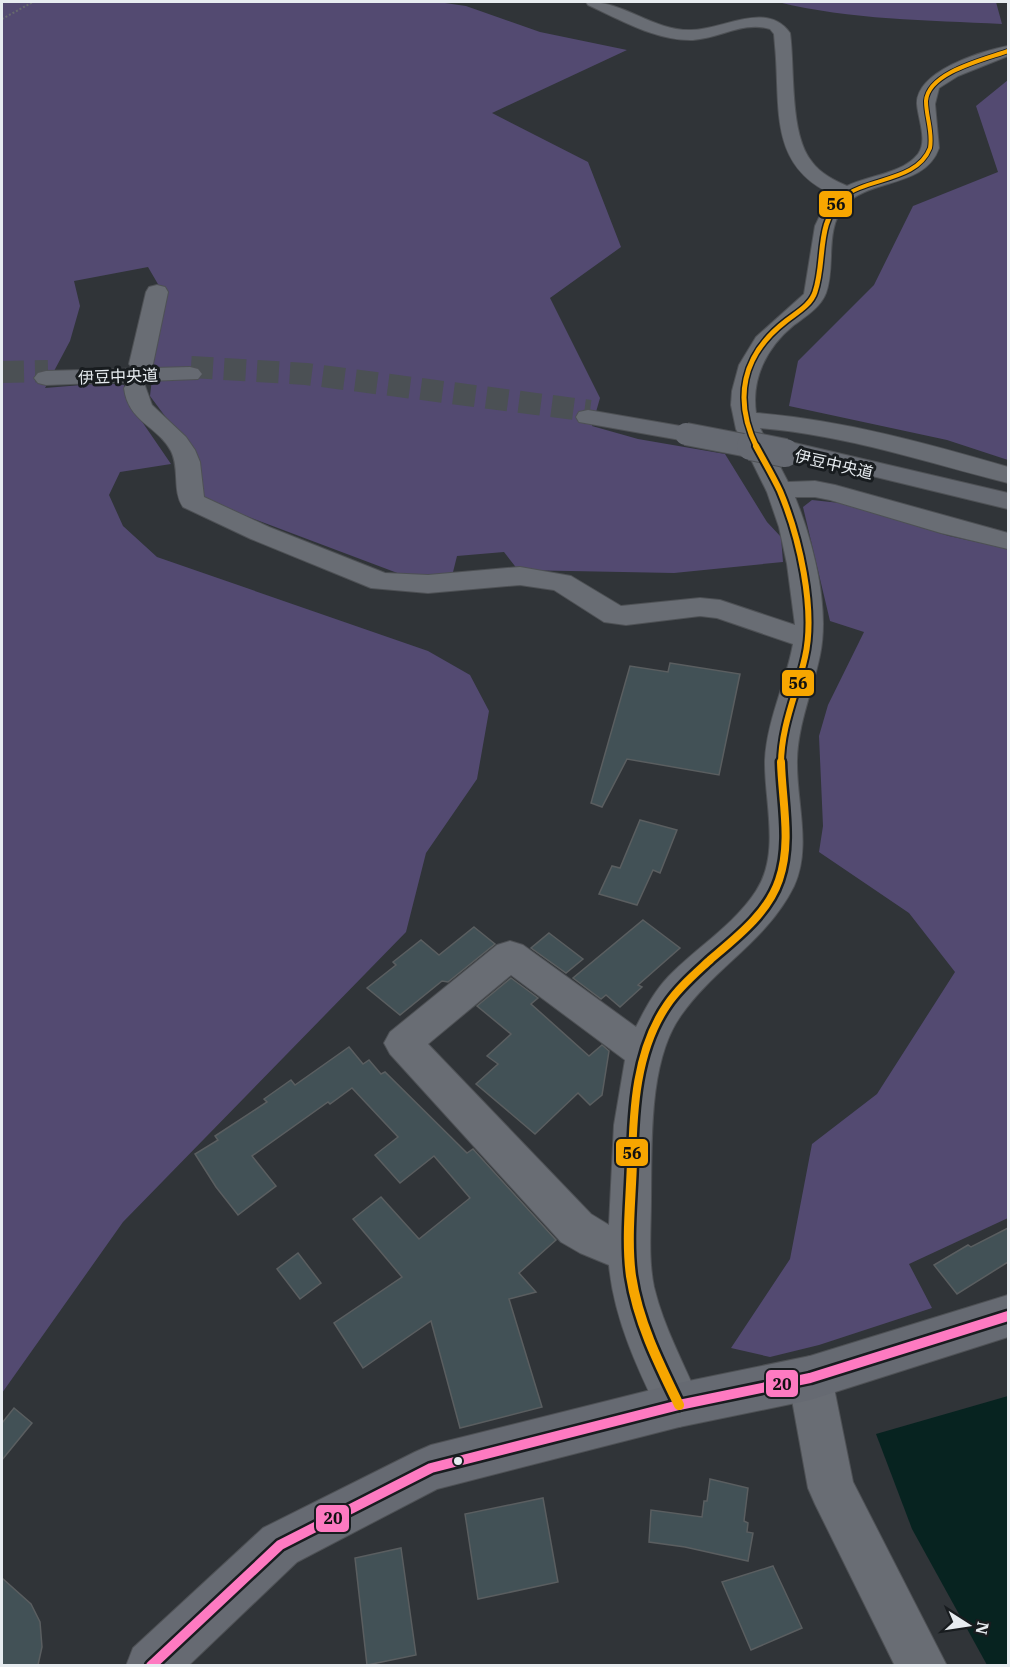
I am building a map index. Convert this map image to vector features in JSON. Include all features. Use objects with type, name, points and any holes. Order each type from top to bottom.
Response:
[{"type":"highway","name":"伊豆中央道","points":[[47,374],[191,370]]},
{"type":"highway","name":"伊豆中央道","points":[[589,414],[791,450],[1008,501]]},
{"type":"highway","name":"伊豆中央道","points":[[791,450],[1008,509]]},
{"type":"highway","points":[[791,450],[859,457],[1008,488]]},
{"type":"highway","points":[[151,1665],[280,1545],[430,1468],[679,1405],[810,1378],[1008,1316]]},
{"type":"street","points":[[594,2],[662,31],[681,35],[708,33],[744,21],[776,26],[782,33],[788,128],[794,148],[815,177],[831,187],[848,193]]},
{"type":"street","points":[[679,1405],[652,1352],[632,1283],[629,1251],[637,1092],[655,1026],[669,1003],[747,924],[766,903],[777,884],[782,869],[784,846],[785,800],[781,761],[784,729],[806,655],[810,620],[801,566],[789,517],[779,490],[745,419],[743,394],[748,369],[766,338],[809,303],[815,294],[827,218],[837,203],[848,193],[921,162],[928,154],[931,143],[927,100],[932,86],[961,68],[1008,51]]},
{"type":"street","points":[[157,292],[136,394],[142,409],[183,450],[190,469],[192,501],[204,508],[381,582],[428,584],[520,576],[561,582],[614,615],[626,616],[700,607],[720,609],[808,639]]},
{"type":"street","points":[[745,419],[791,424],[913,448],[1008,475]]},
{"type":"street","points":[[779,490],[815,489],[835,493],[1008,541]]},
{"type":"street","points":[[629,1251],[591,1239],[576,1228],[403,1043],[510,955],[646,1054]]},
{"type":"street","points":[[810,1378],[831,1488],[922,1665]]},
{"type":"path","points":[[2,19],[33,2]]},
{"type":"shaded area","points":[[2,2],[438,2],[466,6],[540,32],[627,50],[492,113],[588,162],[621,247],[550,298],[600,398],[592,426],[638,439],[725,454],[767,522],[781,537],[783,562],[674,573],[518,570],[504,552],[457,556],[453,572],[427,578],[408,577],[196,497],[188,447],[150,396],[162,291],[148,267],[74,281],[80,306],[70,341],[45,388],[106,383],[124,385],[132,407],[171,464],[120,472],[109,495],[123,526],[157,557],[428,651],[470,675],[489,711],[477,779],[426,853],[406,932],[123,1222],[2,1393]]},
{"type":"shaded area","points":[[778,2],[996,2],[1002,24],[861,16]]},
{"type":"shaded area","points":[[1008,80],[1008,460],[947,440],[789,406],[798,361],[874,285],[913,206],[998,172],[976,106]]},
{"type":"shaded area","points":[[812,500],[840,503],[949,536],[1008,549],[1008,1218],[909,1264],[932,1308],[819,1345],[770,1357],[731,1348],[790,1259],[812,1144],[877,1094],[955,972],[909,913],[819,852],[823,826],[819,736],[828,705],[864,632],[830,621],[803,507]]},
{"type":"shaded area","points":[[1008,1396],[1008,1665],[987,1665],[912,1529],[876,1434]]},
{"type":"building","points":[[670,663],[740,674],[719,775],[627,759],[602,807],[591,803],[630,666],[668,672]]},
{"type":"building","points":[[640,820],[677,830],[660,873],[653,870],[637,905],[599,894],[612,866],[620,868]]},
{"type":"building","points":[[643,920],[680,948],[638,985],[642,987],[620,1007],[606,995],[601,999],[573,978]]},
{"type":"building","points":[[474,927],[495,944],[448,982],[442,981],[400,1015],[367,988],[396,965],[393,962],[421,940],[439,955]]},
{"type":"building","points":[[549,933],[583,959],[566,973],[531,948]]},
{"type":"building","points":[[511,978],[538,998],[531,1004],[589,1056],[602,1045],[609,1051],[602,1095],[590,1105],[578,1093],[535,1134],[476,1084],[498,1064],[487,1056],[511,1034],[477,1006]]},
{"type":"building","points":[[349,1047],[363,1064],[369,1060],[381,1074],[385,1072],[467,1153],[473,1149],[556,1240],[519,1273],[536,1292],[509,1299],[542,1407],[460,1428],[431,1321],[363,1368],[334,1323],[402,1277],[353,1219],[381,1197],[419,1239],[470,1198],[434,1156],[400,1183],[375,1155],[398,1137],[352,1088],[330,1104],[328,1102],[252,1156],[276,1186],[238,1215],[216,1187],[195,1154],[218,1140],[215,1136],[267,1102],[264,1099],[291,1080],[295,1085]]},
{"type":"building","points":[[1008,1228],[1008,1262],[957,1294],[934,1265],[968,1245],[971,1247]]},
{"type":"building","points":[[298,1253],[321,1283],[300,1299],[277,1269]]},
{"type":"building","points":[[14,1408],[32,1423],[2,1460],[2,1423]]},
{"type":"building","points":[[710,1479],[748,1488],[744,1521],[748,1523],[747,1532],[753,1533],[748,1561],[685,1547],[649,1542],[651,1510],[702,1517]]},
{"type":"building","points":[[543,1498],[558,1582],[478,1599],[465,1514]]},
{"type":"building","points":[[401,1548],[416,1655],[367,1665],[355,1558]]},
{"type":"building","points":[[773,1566],[802,1628],[751,1650],[722,1582]]},
{"type":"building","points":[[2,1578],[31,1604],[40,1622],[42,1647],[38,1665],[2,1665]]},
{"type":"tunnel","points":[[191,367],[306,374],[590,411]]},
{"type":"tunnel","points":[[2,372],[48,371]]},
{"type":"transit line","name":"56","points":[[679,1405],[646,1332],[631,1276],[629,1244],[632,1151],[640,1074],[646,1050],[667,1005],[694,975],[756,917],[778,883],[786,839],[781,776],[782,743],[809,639],[810,621],[801,564],[789,515],[780,491],[752,438],[745,419],[743,405],[746,378],[750,365],[764,342],[784,322],[805,306],[815,294],[825,226],[836,203],[848,193],[862,186],[905,172],[918,165],[930,148],[931,136],[926,100],[933,85],[952,72],[1008,51]]},
{"type":"transit line","name":"20","points":[[151,1666],[280,1545],[431,1468],[679,1405],[810,1378],[1008,1316]]}]
